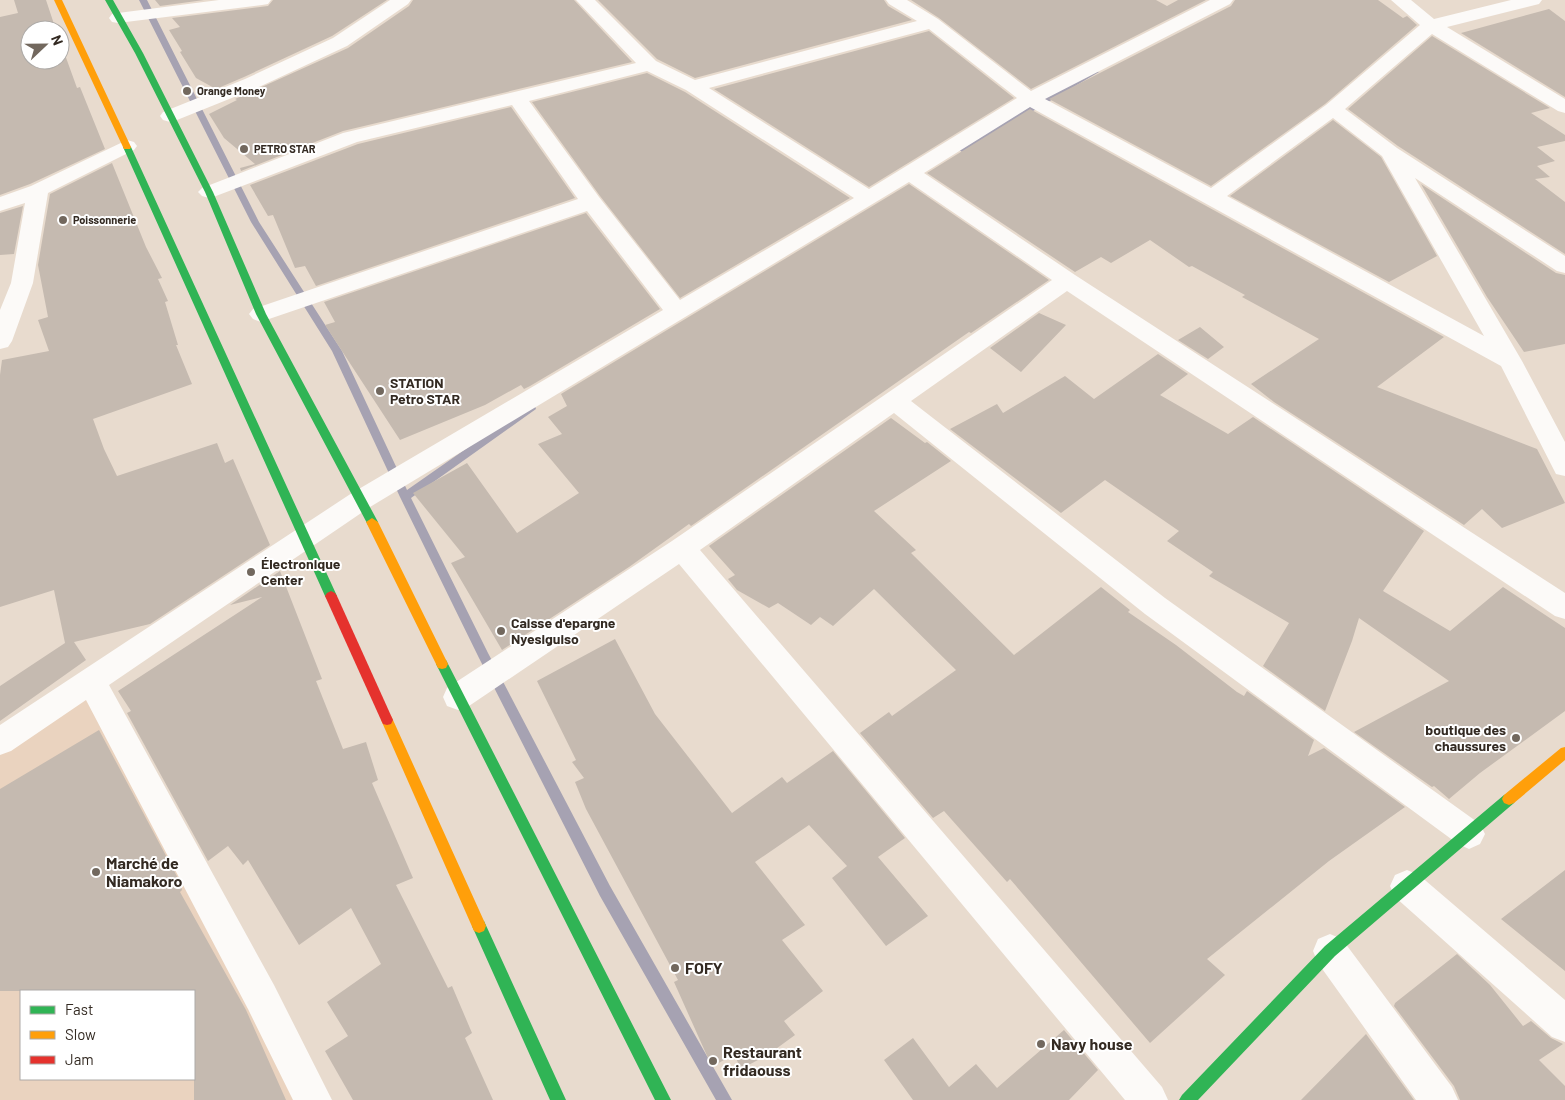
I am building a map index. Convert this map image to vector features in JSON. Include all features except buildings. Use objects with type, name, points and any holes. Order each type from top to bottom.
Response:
[{"type":"main road","points":[[58,0],[127,146],[306,538],[558,1100]]},
{"type":"main road","points":[[109,0],[139,54],[209,192],[261,314],[361,500],[458,697],[663,1100]]},
{"type":"main road","points":[[1187,1100],[1330,952],[1565,752]]},
{"type":"street","points":[[118,18],[262,0]]},
{"type":"street","points":[[170,116],[252,83],[340,42],[402,0]]},
{"type":"street","points":[[585,0],[649,65],[693,86],[869,198]]},
{"type":"street","points":[[895,0],[932,23],[1030,99],[1510,361]]},
{"type":"street","points":[[0,742],[361,500],[869,198],[1030,99],[1224,0]]},
{"type":"street","points":[[1400,0],[1432,25],[1565,107]]},
{"type":"street","points":[[1212,197],[1333,110],[1432,25],[1533,0]]},
{"type":"street","points":[[693,86],[932,23]]},
{"type":"street","points":[[209,192],[350,137],[649,65]]},
{"type":"street","points":[[518,98],[590,202],[677,313]]},
{"type":"street","points":[[1333,110],[1390,152],[1565,266]]},
{"type":"street","points":[[0,205],[38,190],[127,146]]},
{"type":"street","points":[[1390,152],[1510,361],[1565,467]]},
{"type":"street","points":[[910,173],[1067,280],[1565,608]]},
{"type":"street","points":[[0,341],[22,283],[38,190]]},
{"type":"street","points":[[261,314],[590,202]]},
{"type":"street","points":[[458,697],[682,548],[1067,280]]},
{"type":"street","points":[[894,400],[1155,606],[1469,834]]},
{"type":"street","points":[[682,548],[1149,1100]]},
{"type":"street","points":[[91,681],[261,997],[313,1100]]},
{"type":"street","points":[[1407,886],[1565,1024]]},
{"type":"street","points":[[1330,952],[1439,1100]]},
{"type":"shaded area","name":"Marché de Niamakoro","points":[[100,688],[306,1100],[0,1100],[0,754]]},
{"type":"waterway","points":[[143,0],[255,222],[337,351],[405,497]]},
{"type":"waterway","points":[[962,149],[1095,72]]},
{"type":"waterway","points":[[405,497],[531,409]]},
{"type":"waterway","points":[[405,497],[483,655],[605,891],[724,1100]]},
{"type":"traffic: fast","points":[[109,0],[139,53],[209,192],[261,314],[372,522]]},
{"type":"traffic: fast","points":[[127,147],[331,596]]},
{"type":"traffic: fast","points":[[442,664],[663,1100]]},
{"type":"traffic: fast","points":[[1187,1100],[1330,951],[1509,799]]},
{"type":"traffic: fast","points":[[479,926],[558,1100]]},
{"type":"traffic: slow","points":[[58,0],[127,147]]},
{"type":"traffic: slow","points":[[372,522],[442,664]]},
{"type":"traffic: slow","points":[[387,720],[479,926]]},
{"type":"traffic: slow","points":[[1509,799],[1565,752]]},
{"type":"traffic: jam","points":[[331,596],[387,720]]},
{"type":"place","name":"Orange Money","points":[[187,91]]},
{"type":"place","name":"PETRO STAR","points":[[244,149]]},
{"type":"place","name":"Poissonnerie","points":[[63,220]]},
{"type":"place","name":"STATION Petro STAR","points":[[380,391]]},
{"type":"place","name":"Électronique Center","points":[[251,572]]},
{"type":"place","name":"Caisse d'epargne Nyesiguiso","points":[[501,631]]},
{"type":"place","name":"boutique des chaussures","points":[[1516,738]]},
{"type":"place","name":"Marché de Niamakoro","points":[[96,872]]},
{"type":"place","name":"FOFY","points":[[675,968]]},
{"type":"place","name":"Navy house","points":[[1041,1044]]},
{"type":"place","name":"Restaurant fridaouss","points":[[713,1061]]}]
